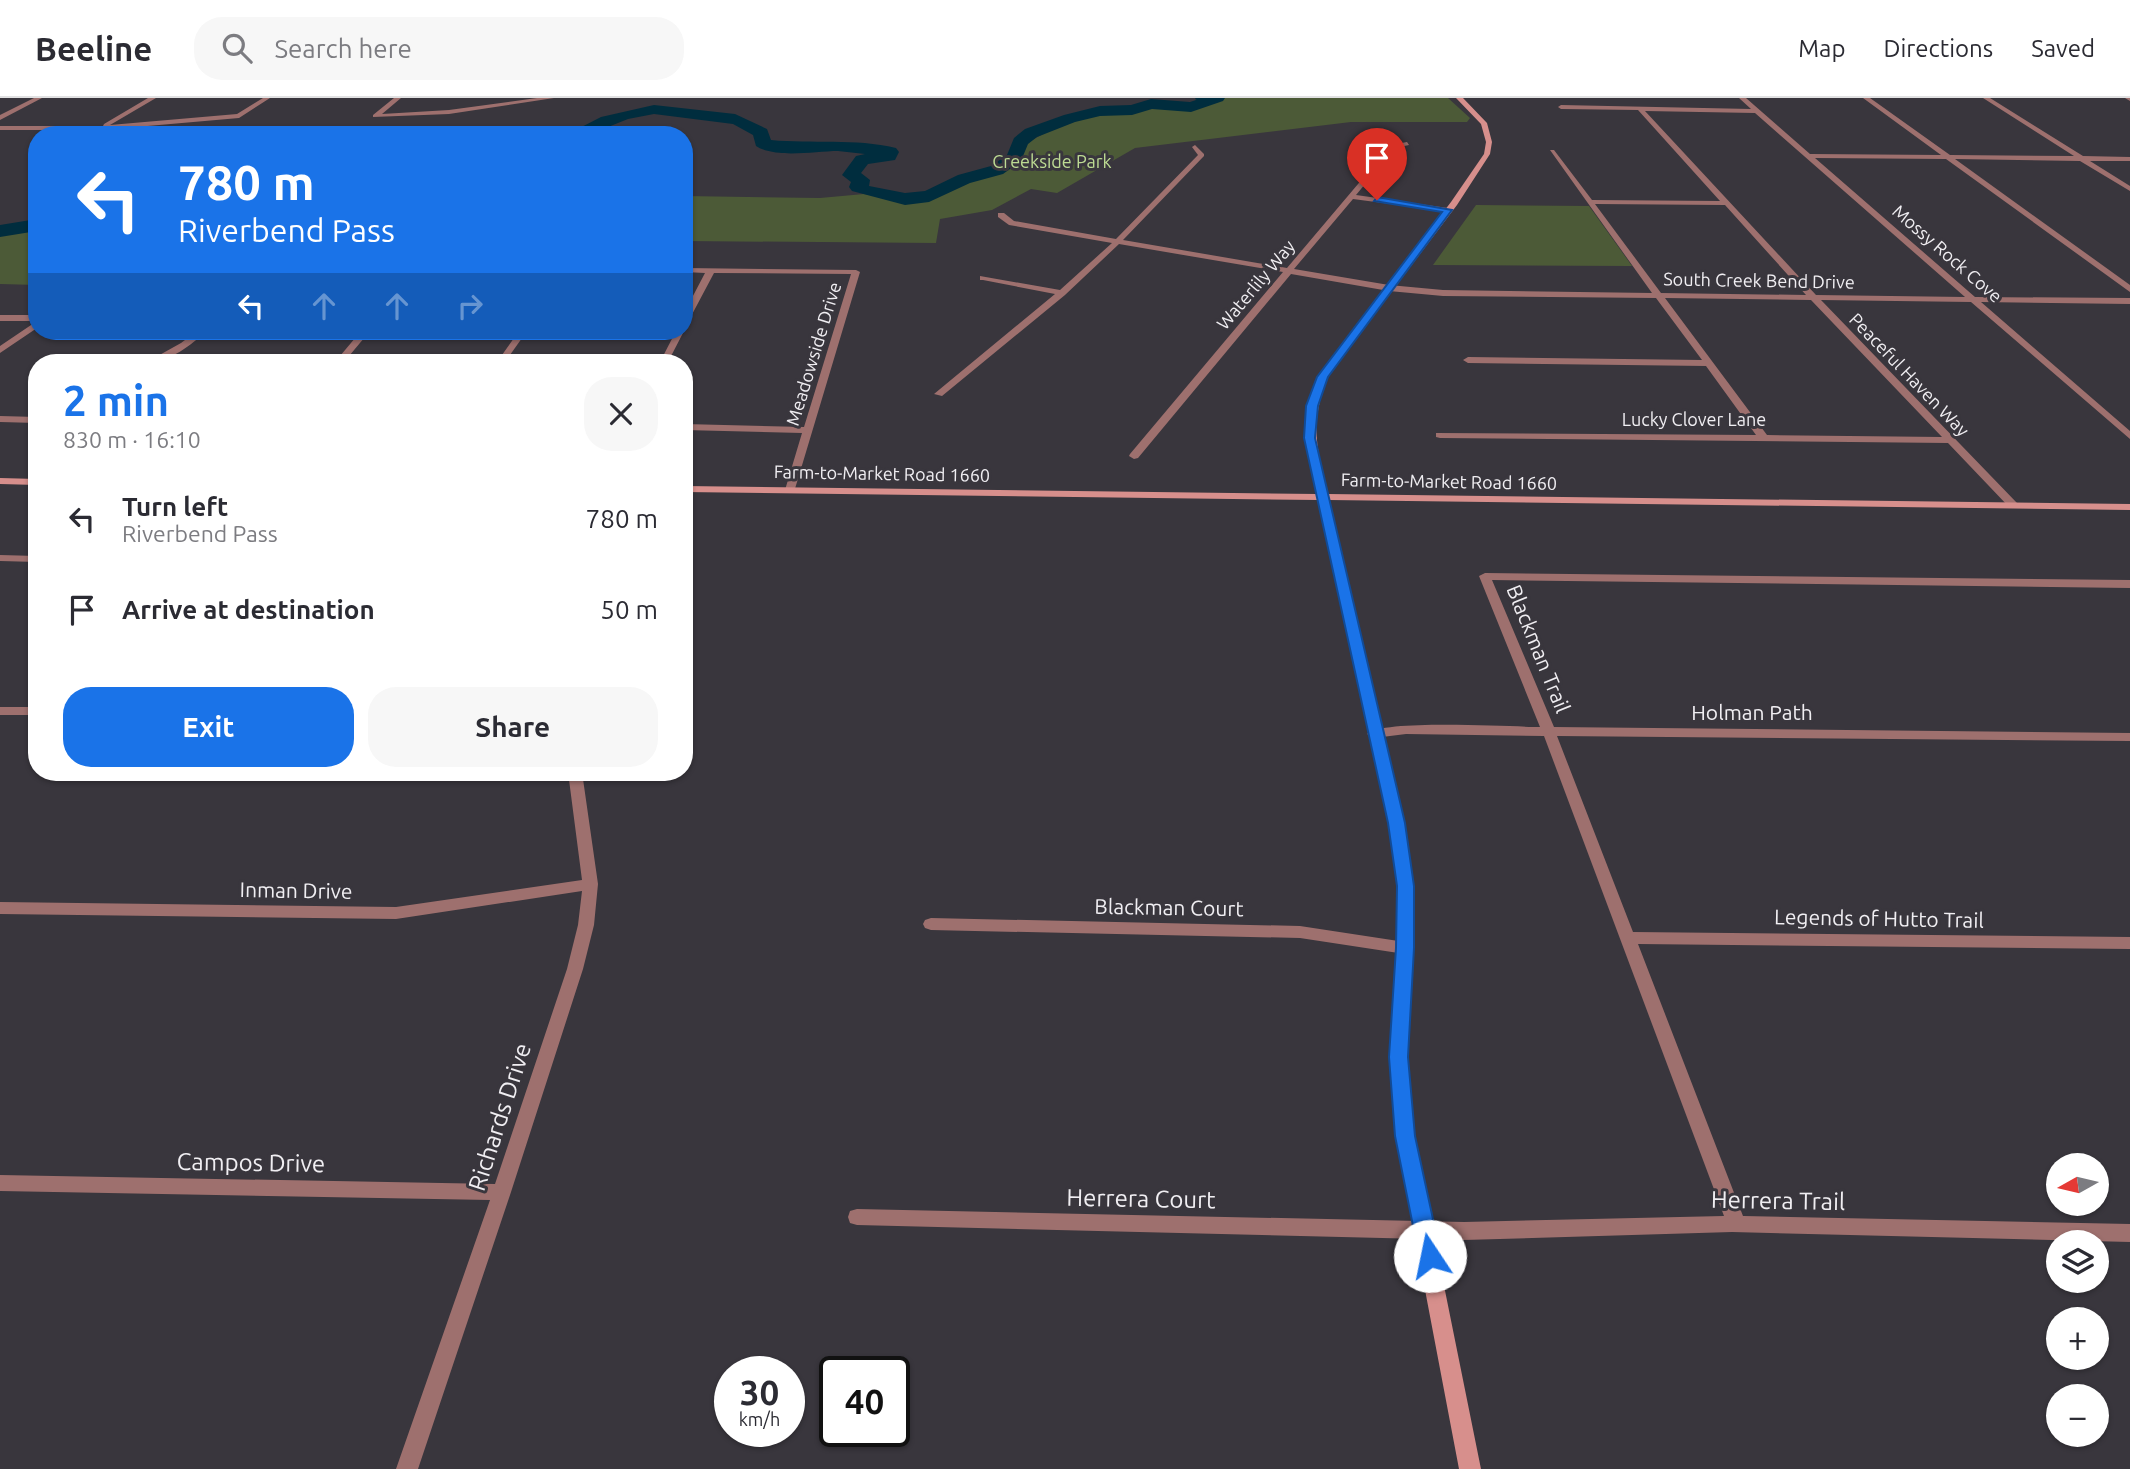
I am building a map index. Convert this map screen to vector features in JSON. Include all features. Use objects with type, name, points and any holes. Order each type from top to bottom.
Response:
[{"type":"street","points":[[0,118],[39,98]]},
{"type":"street","points":[[105,126],[153,98]]},
{"type":"street","points":[[125,126],[239,116],[267,98]]},
{"type":"street","points":[[398,98],[375,116],[449,112],[551,98]]},
{"type":"street","points":[[1459,98],[1484,123],[1489,142],[1487,154],[1478,171],[1322,377],[1312,406],[1310,438],[1374,734],[1397,823],[1405,886],[1405,948],[1399,1057],[1405,1136],[1470,1469]]},
{"type":"street","name":"Mossy Rock Cove","points":[[1742,98],[2130,436]]},
{"type":"street","points":[[1866,98],[2130,289]]},
{"type":"street","points":[[1986,98],[2130,189]]},
{"type":"street","points":[[1561,107],[1757,111]]},
{"type":"street","name":"Peaceful Haven Way","points":[[1641,110],[1815,299],[2013,505]]},
{"type":"street","points":[[0,128],[28,128]]},
{"type":"street","name":"Waterlily Way","points":[[1134,456],[1393,146],[1407,144]]},
{"type":"street","points":[[939,394],[1062,293],[1118,241],[1202,155],[1195,147]]},
{"type":"street","points":[[1552,151],[1763,438]]},
{"type":"street","points":[[1809,156],[2130,159]]},
{"type":"street","points":[[1350,196],[1448,210]]},
{"type":"street","points":[[1592,202],[1727,203]]},
{"type":"street","name":"South Creek Bend Drive","points":[[1000,215],[1012,223],[1389,288],[1443,293],[2130,301]]},
{"type":"street","name":"Meadowside Drive","points":[[693,270],[856,272],[789,490]]},
{"type":"street","points":[[693,305],[711,270]]},
{"type":"street","points":[[983,278],[1062,293]]},
{"type":"street","points":[[0,318],[28,318]]},
{"type":"street","points":[[0,350],[28,330]]},
{"type":"street","points":[[167,354],[190,340]]},
{"type":"street","points":[[346,354],[358,340]]},
{"type":"street","points":[[1468,360],[1710,363]]},
{"type":"street","points":[[0,419],[28,420]]},
{"type":"street","points":[[693,427],[808,430]]},
{"type":"street","name":"Lucky Clover Lane","points":[[1440,435],[1948,440]]},
{"type":"street","points":[[0,481],[28,482]]},
{"type":"street","name":"Farm-to-Market Road 1660","points":[[693,489],[2130,507]]},
{"type":"street","points":[[0,558],[28,559]]},
{"type":"street","name":"Blackman Trail","points":[[1737,1224],[1549,732],[1485,576],[2130,584]]},
{"type":"street","points":[[0,711],[28,712]]},
{"type":"street","name":"Holman Path","points":[[1374,734],[1406,730],[2130,737]]},
{"type":"street","name":"Richards Drive","points":[[407,1469],[502,1192],[575,969],[586,925],[590,884],[576,781]]},
{"type":"street","name":"Inman Drive","points":[[0,908],[396,914],[590,884]]},
{"type":"street","name":"Blackman Court","points":[[931,924],[1300,932],[1405,948]]},
{"type":"street","name":"Legends of Hutto Trail","points":[[1627,938],[2130,943]]},
{"type":"street","name":"Campos Drive","points":[[0,1183],[502,1192]]},
{"type":"street","name":"Herrera Court","points":[[857,1217],[1424,1230]]},
{"type":"street","name":"Herrera Trail","points":[[1424,1230],[1737,1224],[2130,1233]]},
{"type":"green space","name":"Creekside Park","points":[[1221,98],[1448,98],[1470,118],[1467,122],[1351,122],[1135,148],[1057,193],[1031,189],[992,210],[940,219],[936,243],[693,241],[693,196],[820,198],[864,194],[916,201],[1016,165],[1028,142],[1057,127],[1096,115],[1157,107],[1181,110],[1197,108]]},
{"type":"green space","points":[[1476,205],[1589,206],[1632,266],[1433,265]]},
{"type":"green space","points":[[28,231],[28,285],[0,284],[0,234]]},
{"type":"waterway","points":[[1197,98],[1207,101]]},
{"type":"waterway","points":[[595,126],[638,111],[671,110],[741,121],[761,133],[762,142],[766,145],[810,149],[836,146],[890,152],[889,156],[862,160],[851,175],[861,180],[858,187],[863,190],[905,199],[929,196],[964,179],[997,170],[1015,157],[1020,142],[1031,133],[1070,118],[1100,111],[1132,110],[1151,104],[1191,107],[1217,98]]},
{"type":"waterway","points":[[0,231],[28,226]]},
{"type":"route","points":[[1377,200],[1448,210],[1322,377],[1312,406],[1310,438],[1374,734],[1397,823],[1405,886],[1405,948],[1399,1057],[1405,1136],[1430,1256]]}]
